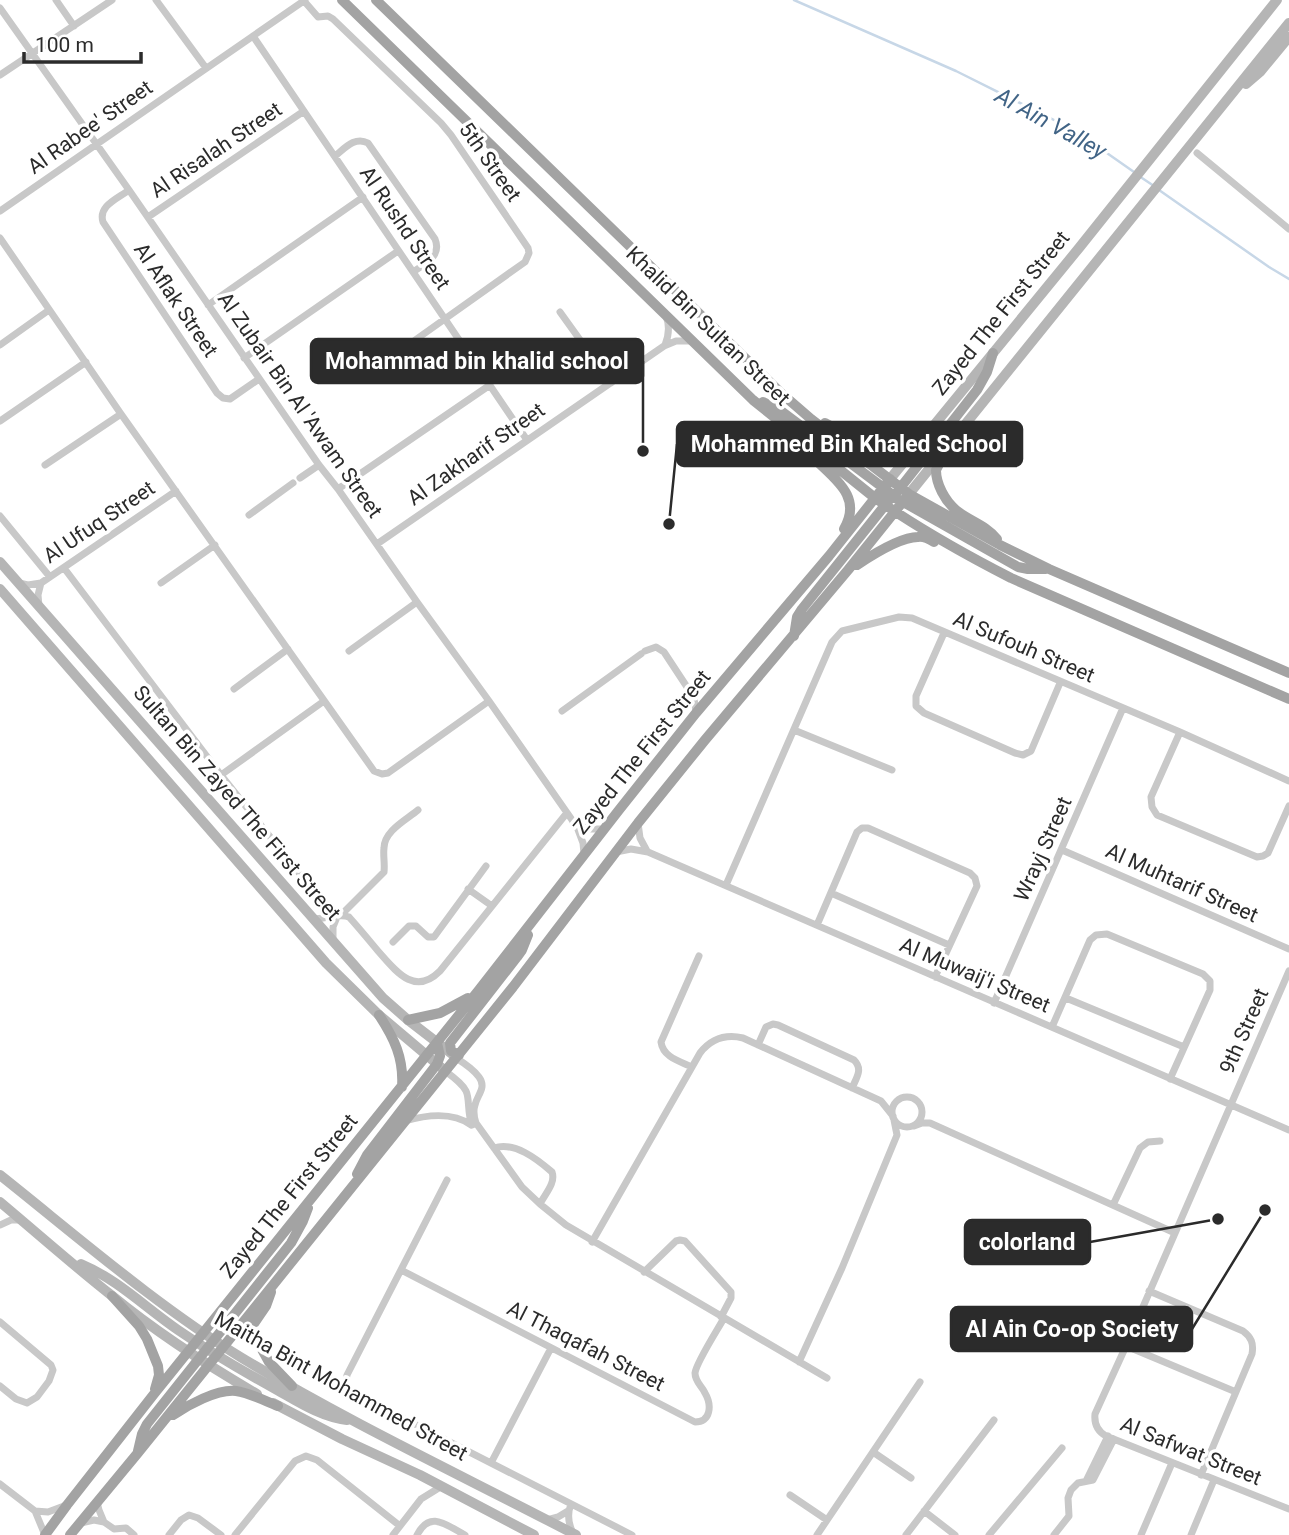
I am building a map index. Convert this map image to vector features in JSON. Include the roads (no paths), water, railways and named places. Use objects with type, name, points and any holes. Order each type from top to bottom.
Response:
[{"type":"main road","name":"Khalid Bin Sultan Street","points":[[342,0],[754,400],[875,498],[894,495],[1049,569],[1289,673]]},
{"type":"main road","name":"Khalid Bin Sultan Street","points":[[376,0],[714,329],[894,495],[972,558],[1048,596],[1289,699]]},
{"type":"main road","name":"Zayed The First Street","points":[[70,1535],[164,1420],[215,1347],[272,1286],[405,1121],[441,1068],[458,1056],[521,977],[638,823],[848,570],[932,429],[1273,3]]},
{"type":"main road","name":"Zayed The First Street","points":[[894,495],[948,447],[1289,23]]},
{"type":"main road","points":[[1227,100],[1260,72],[1289,37]]},
{"type":"main road","points":[[794,636],[794,627],[802,609],[977,390],[993,353]]},
{"type":"main road","points":[[754,400],[781,411],[894,495],[1008,562],[1028,569],[1049,569]]},
{"type":"main road","points":[[811,419],[834,428],[872,453],[906,442],[932,429]]},
{"type":"main road","points":[[798,437],[816,462],[841,484],[851,506],[851,516],[829,556]]},
{"type":"main road","points":[[948,447],[935,474],[940,488],[955,509],[986,528],[1000,545]]},
{"type":"main road","name":"Zayed The First Street","points":[[45,1535],[196,1341],[531,925],[696,713],[875,498]]},
{"type":"main road","points":[[848,570],[885,548],[919,536],[972,558]]},
{"type":"main road","name":"Sultan Bin Zayed The First Street","points":[[0,562],[383,998],[437,1043],[458,1056]]},
{"type":"main road","name":"Sultan Bin Zayed The First Street","points":[[0,589],[352,990],[441,1068]]},
{"type":"main road","points":[[46,642],[70,660],[96,689],[108,685]]},
{"type":"main road","points":[[458,1056],[451,1051],[450,1043],[522,950],[531,925]]},
{"type":"main road","points":[[408,1020],[440,1013],[479,990]]},
{"type":"main road","points":[[379,1015],[400,1055],[402,1087]]},
{"type":"main road","points":[[355,1184],[367,1155],[441,1068],[437,1043]]},
{"type":"main road","name":"Maitha Bint Mohammed Street","points":[[0,1175],[148,1292],[196,1341],[204,1361],[278,1406],[421,1483],[442,1486],[534,1535]]},
{"type":"main road","points":[[215,1347],[290,1243],[312,1198]]},
{"type":"main road","name":"Maitha Bint Mohammed Street","points":[[0,1202],[112,1296],[196,1341]]},
{"type":"main road","points":[[70,1261],[115,1283],[196,1341],[215,1347],[308,1408],[335,1418],[354,1420]]},
{"type":"main road","points":[[272,1286],[269,1300],[253,1325],[253,1333],[269,1362],[292,1386]]},
{"type":"main road","points":[[112,1296],[147,1339],[159,1371],[154,1394]]},
{"type":"main road","points":[[196,1341],[215,1347]]},
{"type":"main road","name":"Maitha Bint Mohammed Street","points":[[215,1347],[575,1534]]},
{"type":"main road","points":[[137,1454],[146,1424],[204,1361]]},
{"type":"main road","points":[[164,1420],[193,1403],[229,1391],[240,1392],[278,1406]]},
{"type":"street","points":[[56,0],[74,26]]},
{"type":"street","points":[[0,75],[112,0]]},
{"type":"street","points":[[156,0],[206,68]]},
{"type":"street","name":"Al Rabee' Street","points":[[0,211],[305,0]]},
{"type":"street","name":"5th Street","points":[[305,0],[318,17],[328,16],[333,19],[441,123],[528,248],[525,262],[411,343]]},
{"type":"street","name":"Al Zubair Bin Al 'Awam Street","points":[[0,8],[319,465],[573,822],[582,838],[584,855]]},
{"type":"street","name":"Al Rushd Street","points":[[253,36],[527,440]]},
{"type":"street","name":"Al Risalah Street","points":[[148,217],[304,111]]},
{"type":"street","points":[[335,156],[356,141],[368,143],[435,239],[438,248],[433,258],[413,272]]},
{"type":"street","points":[[1197,153],[1289,229]]},
{"type":"street","name":"Al Aflak Street","points":[[129,190],[103,210],[103,222],[217,393],[229,399],[259,379]]},
{"type":"street","points":[[208,305],[363,197]]},
{"type":"street","points":[[0,238],[121,414],[376,772],[388,773],[489,701]]},
{"type":"street","points":[[244,358],[398,251]]},
{"type":"street","points":[[0,345],[50,310]]},
{"type":"street","points":[[560,312],[611,383]]},
{"type":"street","points":[[664,346],[669,326],[665,313]]},
{"type":"street","name":"Al Zakharif Street","points":[[377,544],[664,346],[683,340],[696,342]]},
{"type":"street","points":[[0,421],[86,362]]},
{"type":"street","points":[[338,489],[490,385]]},
{"type":"street","points":[[45,466],[121,414]]},
{"type":"street","points":[[248,515],[319,465]]},
{"type":"street","name":"Al Ufuq Street","points":[[19,583],[41,583],[176,491]]},
{"type":"street","points":[[0,516],[51,577]]},
{"type":"street","points":[[161,583],[215,545]]},
{"type":"street","points":[[64,568],[298,872]]},
{"type":"street","name":"Al Ufuq Street","points":[[39,607],[41,583]]},
{"type":"street","points":[[349,651],[417,602]]},
{"type":"street","name":"Al Sufouh Street","points":[[726,885],[832,642],[842,631],[905,616],[1289,781]]},
{"type":"street","points":[[944,633],[916,696],[916,706],[924,713],[1015,753],[1023,755],[1031,751],[1060,683]]},
{"type":"street","points":[[562,711],[643,653],[656,647],[664,652],[689,690],[694,699],[696,713]]},
{"type":"street","points":[[234,689],[288,649]]},
{"type":"street","points":[[689,690],[699,694],[714,692]]},
{"type":"street","points":[[221,775],[324,701]]},
{"type":"street","name":"Wrayj Street","points":[[994,1003],[1123,708]]},
{"type":"street","points":[[794,730],[891,770]]},
{"type":"street","points":[[1180,732],[1151,797],[1152,807],[1157,814],[1257,857],[1268,853],[1289,806]]},
{"type":"street","points":[[333,942],[332,932],[339,916],[384,872],[386,863],[383,845],[387,836],[418,810]]},
{"type":"street","points":[[313,919],[349,917],[400,976],[421,981],[435,976],[566,814]]},
{"type":"street","points":[[573,822],[588,829],[604,829]]},
{"type":"street","points":[[638,823],[640,838],[648,852]]},
{"type":"street","points":[[817,925],[857,832],[865,828],[970,873],[977,886],[935,977]]},
{"type":"street","name":"Al Muwaij'i Street","points":[[615,852],[631,849],[648,852],[1289,1129]]},
{"type":"street","name":"Al Muhtarif Street","points":[[1062,850],[1289,949]]},
{"type":"street","points":[[393,942],[410,926],[416,926],[428,937],[433,937],[486,866]]},
{"type":"street","points":[[468,889],[492,906]]},
{"type":"street","points":[[831,893],[949,945]]},
{"type":"street","points":[[1052,1027],[1090,940],[1099,933],[1203,974],[1210,981],[1210,990],[1170,1079]]},
{"type":"street","points":[[692,1067],[667,1055],[661,1042],[699,956]]},
{"type":"street","name":"9th Street","points":[[1230,1105],[1289,971]]},
{"type":"street","points":[[1066,998],[1184,1047]]},
{"type":"street","points":[[758,1045],[766,1027],[773,1024],[854,1059],[859,1071],[852,1088]]},
{"type":"street","points":[[592,1242],[707,1045],[715,1040],[734,1036],[881,1101],[914,1098],[921,1105],[930,1123],[1175,1233]]},
{"type":"street","points":[[458,1056],[481,1080],[482,1088],[474,1106],[478,1126],[522,1187],[540,1204],[592,1242],[827,1378]]},
{"type":"street","points":[[441,1068],[466,1091],[469,1116],[474,1127]]},
{"type":"street","points":[[799,1362],[842,1268],[897,1135],[893,1107],[900,1099]]},
{"type":"street","points":[[881,1101],[900,1126],[930,1123]]},
{"type":"street","name":"Al Safwat Street","points":[[1230,1105],[1094,1420],[1097,1428],[1111,1437],[1289,1509]]},
{"type":"street","points":[[897,1135],[921,1119],[922,1110]]},
{"type":"street","points":[[405,1121],[422,1117],[455,1116],[474,1127],[494,1148]]},
{"type":"street","points":[[1113,1205],[1142,1146],[1152,1141],[1160,1141]]},
{"type":"street","points":[[494,1148],[514,1147],[552,1172],[553,1181],[540,1204]]},
{"type":"street","points":[[447,1180],[347,1375],[345,1386],[348,1390],[570,1507],[632,1535]]},
{"type":"street","points":[[0,1202],[0,1224],[21,1220]]},
{"type":"street","points":[[643,1272],[676,1241],[685,1241],[731,1292],[722,1317]]},
{"type":"street","name":"Al Thaqafah Street","points":[[401,1270],[698,1422],[706,1418],[709,1409],[706,1394],[695,1377],[696,1367],[722,1317]]},
{"type":"street","points":[[1149,1291],[1248,1335],[1254,1347],[1201,1475]]},
{"type":"street","points":[[0,1322],[48,1360],[53,1370],[49,1381],[37,1397],[27,1403],[16,1399],[0,1386]]},
{"type":"street","points":[[1126,1346],[1236,1392]]},
{"type":"street","points":[[491,1463],[551,1348]]},
{"type":"street","points":[[817,1535],[920,1382]]},
{"type":"street","points":[[906,1535],[994,1420]]},
{"type":"street","points":[[1055,1535],[1068,1519],[1068,1498],[1071,1490],[1078,1483],[1090,1479],[1111,1437]]},
{"type":"street","points":[[989,1535],[1062,1448]]},
{"type":"street","points":[[873,1452],[911,1478]]},
{"type":"street","points":[[235,1535],[295,1461],[306,1456],[317,1460],[400,1526]]},
{"type":"street","points":[[1141,1535],[1172,1463]]},
{"type":"street","points":[[1191,1535],[1214,1480]]},
{"type":"street","points":[[421,1483],[421,1499]]},
{"type":"street","points":[[0,1484],[35,1511],[45,1535]]},
{"type":"street","points":[[393,1535],[421,1499],[442,1486]]},
{"type":"street","points":[[790,1495],[827,1520]]},
{"type":"street","points":[[97,1502],[104,1522]]},
{"type":"street","points":[[35,1511],[55,1511],[67,1505]]},
{"type":"street","points":[[547,1520],[558,1517],[570,1507]]},
{"type":"street","points":[[570,1507],[569,1523],[575,1534]]},
{"type":"street","points":[[924,1511],[954,1535]]},
{"type":"street","points":[[169,1535],[181,1520],[190,1515],[221,1535]]},
{"type":"street","points":[[78,1525],[90,1521],[104,1522],[114,1529],[126,1528],[134,1535]]},
{"type":"street","points":[[417,1535],[425,1524],[435,1521],[465,1535]]},
{"type":"waterway","name":"Al Ain Valley","points":[[794,0],[956,71],[1074,130],[1134,172]]},
{"type":"waterway","name":"Al Ain Valley","points":[[1139,176],[1154,186]]},
{"type":"waterway","name":"Al Ain Valley","points":[[1159,190],[1289,279]]},
{"type":"place","name":"Mohammad bin khalid school","points":[[643,451]]},
{"type":"place","name":"Mohammed Bin Khaled School","points":[[669,524]]},
{"type":"place","name":"Al Ain Co-op Society","points":[[1265,1210]]},
{"type":"place","name":"colorland","points":[[1218,1219]]}]
